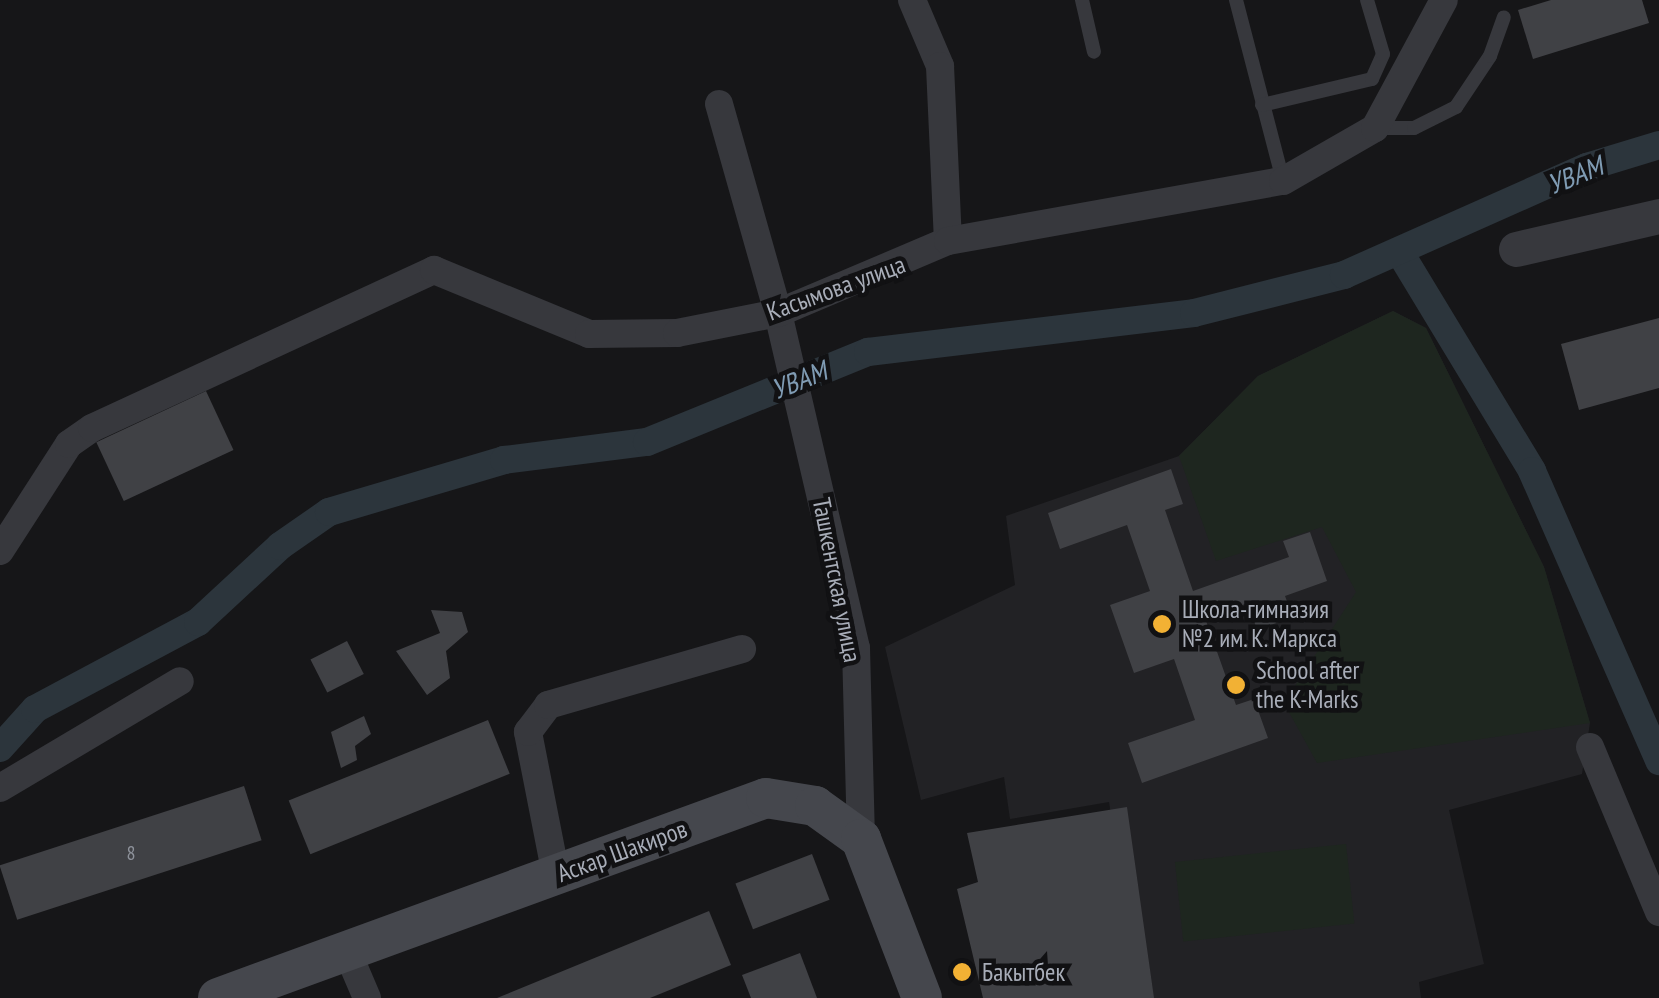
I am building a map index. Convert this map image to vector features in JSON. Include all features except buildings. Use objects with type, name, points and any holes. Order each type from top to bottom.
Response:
[{"type":"main road","name":"Аскар Шакиров","points":[[218,998],[766,798],[814,806],[861,839]]},
{"type":"main road","points":[[861,839],[922,998]]},
{"type":"street","points":[[912,0],[940,66],[948,241]]},
{"type":"street","points":[[1375,128],[1444,0]]},
{"type":"street","name":"Ташкентская улица","points":[[719,104],[780,323],[856,648],[861,839]]},
{"type":"street","name":"Касымова улица","points":[[0,551],[69,444],[92,428],[434,270],[589,334],[677,333],[780,323],[948,241],[1283,180],[1375,128]]},
{"type":"street","points":[[1516,249],[1659,216]]},
{"type":"street","points":[[556,874],[528,732],[548,705],[742,648]]},
{"type":"street","points":[[0,788],[180,681]]},
{"type":"street","points":[[1590,747],[1659,912]]},
{"type":"street","points":[[347,951],[368,998]]},
{"type":"lane","points":[[1082,0],[1094,52]]},
{"type":"lane","points":[[1236,0],[1283,180]]},
{"type":"lane","points":[[1262,105],[1372,79],[1382,54],[1367,0]]},
{"type":"lane","points":[[1375,128],[1414,128],[1456,108],[1490,56],[1504,18]]},
{"type":"shaded area","name":"School after the K-Marks","points":[[1393,311],[1426,328],[1544,567],[1590,723],[1582,774],[1449,810],[1484,964],[1419,982],[1421,998],[1140,998],[1109,802],[1010,819],[1004,777],[921,800],[885,647],[1015,585],[1006,516],[1179,456],[1258,376]]},
{"type":"shaded area","points":[[1393,311],[1426,328],[1544,567],[1590,723],[1317,763],[1284,703],[1356,592],[1322,527],[1216,561],[1179,456],[1258,376]]},
{"type":"shaded area","points":[[1346,844],[1354,924],[1183,942],[1175,862]]},
{"type":"waterway","name":"УВАМ","points":[[0,748],[35,709],[198,622],[280,546],[329,512],[504,460],[647,442],[868,352],[1194,313],[1344,275],[1587,167],[1659,145]]},
{"type":"waterway","points":[[1399,251],[1532,471],[1659,761]]},
{"type":"place","name":"Школа-гимназия №2 им. К. Маркса","points":[[1162,624]]},
{"type":"place","name":"School after the K-Marks","points":[[1236,685]]},
{"type":"place","name":"Бакытбек","points":[[962,972]]}]
